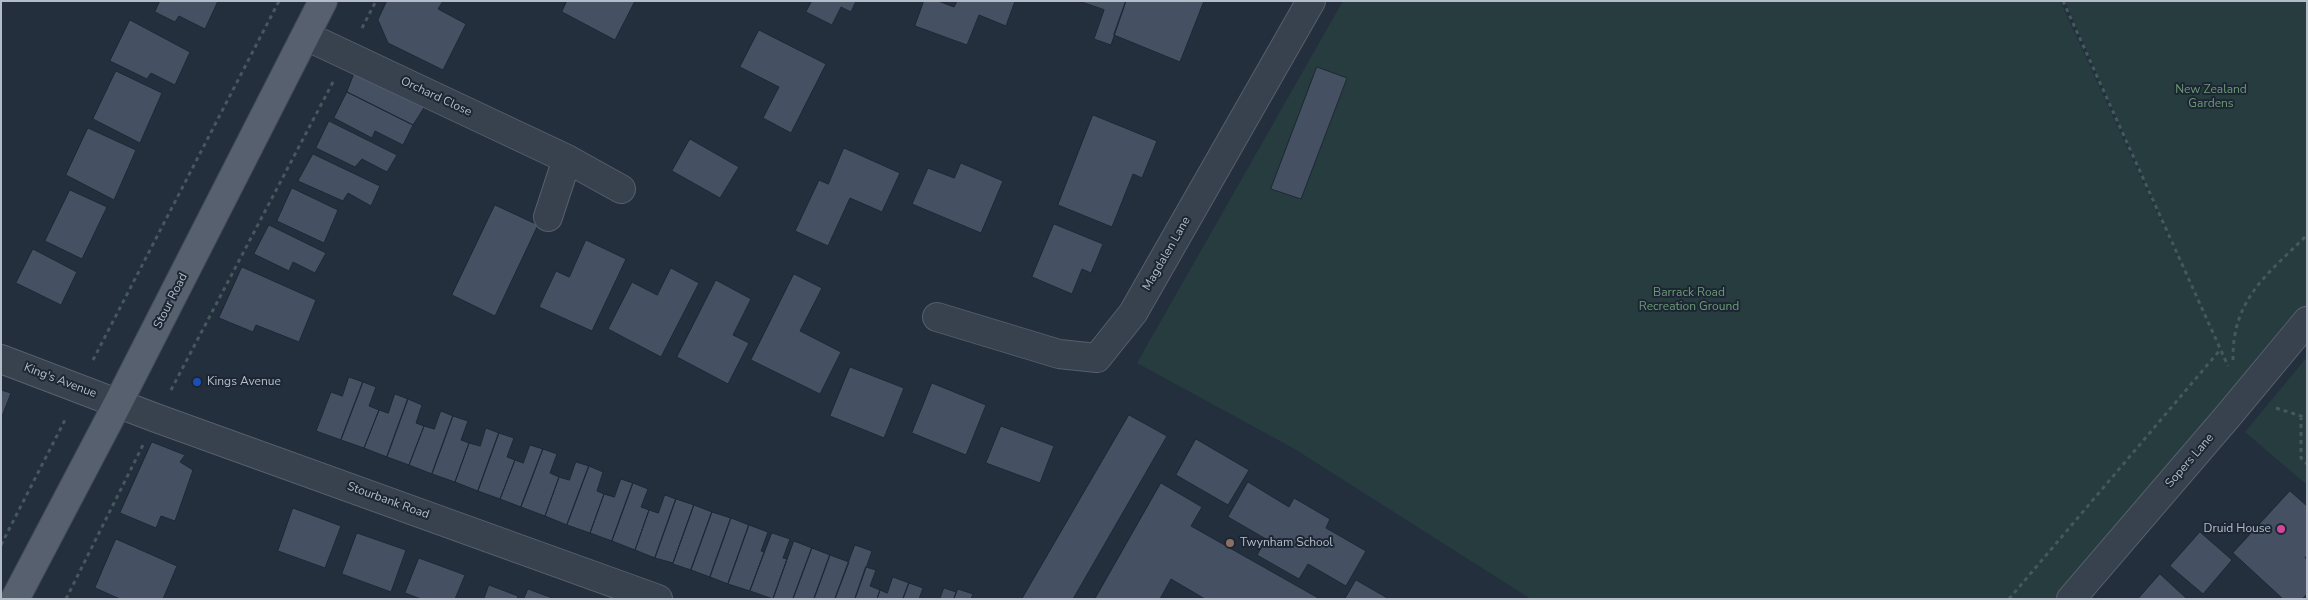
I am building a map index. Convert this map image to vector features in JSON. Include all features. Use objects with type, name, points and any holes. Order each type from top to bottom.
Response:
[{"type":"main road","name":"Stour Road","points":[[15,599],[118,403],[323,1]]},
{"type":"street","name":"Magdalen Lane","points":[[937,317],[1059,354],[1097,358],[1133,313],[1311,1]]},
{"type":"street","name":"Orchard Close","points":[[306,36],[567,159],[621,189]]},
{"type":"street","points":[[548,217],[567,159]]},
{"type":"street","name":"Sopers Lane","points":[[2071,599],[2241,393],[2307,321]]},
{"type":"street","name":"King's Avenue","points":[[1,359],[118,403]]},
{"type":"street","name":"Stourbank Road","points":[[118,403],[658,599]]},
{"type":"path","points":[[1,545],[64,423],[79,389],[279,1]]},
{"type":"path","points":[[66,599],[156,418],[376,1]]},
{"type":"path","points":[[2062,1],[2241,393]]},
{"type":"path","points":[[2241,393],[2233,363],[2233,342],[2240,314],[2252,292],[2307,235]]},
{"type":"path","points":[[2009,599],[2220,350]]},
{"type":"path","points":[[2301,416],[2301,458],[2307,464]]},
{"type":"green space","name":"Barrack Road Recreation Ground","points":[[1343,1],[2060,1],[2194,294],[2065,1],[2307,1],[2307,321],[2071,599],[1531,599],[1293,448],[1137,363]]},
{"type":"green space","points":[[2307,357],[2307,485],[2245,432]]},
{"type":"building","points":[[160,1],[218,1],[205,29],[179,16],[175,22],[155,12]]},
{"type":"building","points":[[387,1],[443,1],[438,9],[466,24],[443,70],[388,43],[378,20]]},
{"type":"building","points":[[567,1],[635,1],[615,40],[562,12]]},
{"type":"building","points":[[812,1],[856,1],[851,12],[841,7],[832,25],[806,12]]},
{"type":"building","points":[[924,1],[938,1],[954,7],[957,1],[1015,1],[1006,26],[979,15],[967,45],[915,26]]},
{"type":"building","points":[[1079,1],[1126,1],[1111,45],[1094,39],[1104,10]]},
{"type":"building","points":[[1126,1],[1204,1],[1180,62],[1114,35]]},
{"type":"building","points":[[130,20],[190,52],[175,85],[151,73],[147,79],[110,61]]},
{"type":"building","points":[[759,30],[826,64],[791,133],[763,118],[779,87],[740,67]]},
{"type":"building","points":[[1317,67],[1347,78],[1301,199],[1271,189]]},
{"type":"building","points":[[356,69],[427,103],[413,125],[347,92]]},
{"type":"building","points":[[116,71],[162,93],[140,143],[93,119]]},
{"type":"building","points":[[347,92],[413,125],[403,145],[375,131],[372,138],[334,118]]},
{"type":"building","points":[[1093,115],[1157,141],[1142,178],[1133,174],[1112,227],[1058,205]]},
{"type":"building","points":[[329,121],[397,155],[387,172],[362,159],[355,167],[316,148]]},
{"type":"building","points":[[88,128],[136,150],[114,200],[66,175]]},
{"type":"building","points":[[690,139],[739,167],[720,198],[672,171]]},
{"type":"building","points":[[844,148],[900,173],[882,212],[850,198],[828,246],[795,231],[819,180],[828,184]]},
{"type":"building","points":[[313,154],[380,186],[371,206],[348,193],[343,201],[298,181]]},
{"type":"building","points":[[961,163],[1003,181],[981,233],[912,204],[928,168],[954,178]]},
{"type":"building","points":[[292,188],[338,210],[324,243],[277,221]]},
{"type":"building","points":[[70,190],[107,207],[82,259],[45,241]]},
{"type":"building","points":[[495,205],[538,225],[495,316],[452,295]]},
{"type":"building","points":[[1054,224],[1103,244],[1091,273],[1082,269],[1072,294],[1032,277]]},
{"type":"building","points":[[269,225],[326,253],[315,273],[293,262],[289,271],[254,254]]},
{"type":"building","points":[[586,240],[626,259],[592,331],[539,307],[556,271],[569,277]]},
{"type":"building","points":[[33,249],[77,272],[61,305],[16,283]]},
{"type":"building","points":[[242,267],[316,300],[299,342],[256,325],[253,332],[219,318]]},
{"type":"building","points":[[671,268],[699,283],[661,357],[608,329],[632,282],[657,295]]},
{"type":"building","points":[[794,274],[822,288],[800,331],[841,352],[820,394],[751,360]]},
{"type":"building","points":[[716,280],[751,299],[733,335],[749,343],[728,384],[677,357]]},
{"type":"building","points":[[850,367],[904,388],[884,438],[830,416]]},
{"type":"building","points":[[349,377],[363,382],[341,440],[316,431],[331,392],[342,396]]},
{"type":"building","points":[[363,382],[376,387],[369,406],[379,410],[364,448],[341,440]]},
{"type":"building","points":[[932,383],[986,405],[966,455],[912,433]]},
{"type":"building","points":[[1,390],[11,393],[1,419]]},
{"type":"building","points":[[395,394],[408,399],[387,457],[364,448],[379,410],[388,413]]},
{"type":"building","points":[[408,399],[422,405],[416,423],[424,426],[409,465],[387,457]]},
{"type":"building","points":[[441,411],[453,416],[432,474],[409,465],[424,426],[434,429]]},
{"type":"building","points":[[1129,415],[1167,436],[1073,599],[1022,599]]},
{"type":"building","points":[[453,416],[468,421],[461,440],[469,443],[455,482],[432,474]]},
{"type":"building","points":[[1001,426],[1054,446],[1040,483],[986,463]]},
{"type":"building","points":[[486,428],[499,433],[478,491],[455,482],[469,443],[480,446]]},
{"type":"building","points":[[499,433],[514,438],[507,457],[515,460],[500,499],[478,491]]},
{"type":"building","points":[[1196,439],[1249,470],[1228,505],[1176,475]]},
{"type":"building","points":[[152,442],[185,455],[180,462],[193,470],[175,521],[161,516],[156,528],[120,513]]},
{"type":"building","points":[[530,445],[543,449],[521,507],[500,499],[515,460],[523,463]]},
{"type":"building","points":[[543,449],[557,454],[550,473],[559,477],[545,516],[521,507]]},
{"type":"building","points":[[576,462],[589,466],[567,525],[545,516],[559,477],[569,480]]},
{"type":"building","points":[[589,466],[603,472],[597,491],[604,494],[590,533],[567,525]]},
{"type":"building","points":[[621,479],[633,483],[612,541],[590,533],[604,494],[614,497]]},
{"type":"building","points":[[1248,482],[1289,507],[1294,498],[1330,519],[1326,528],[1366,551],[1346,586],[1308,564],[1299,579],[1257,555],[1266,539],[1228,517]]},
{"type":"building","points":[[633,483],[648,489],[641,507],[649,510],[635,550],[612,541]]},
{"type":"building","points":[[1161,483],[1202,507],[1191,526],[1320,599],[1205,599],[1171,579],[1160,599],[1095,599]]},
{"type":"building","name":"Druid House","points":[[2290,491],[2307,506],[2307,555],[2305,558],[2307,560],[2307,594],[2302,599],[2283,599],[2233,553]]},
{"type":"building","points":[[665,495],[676,499],[655,558],[635,550],[649,510],[658,513]]},
{"type":"building","points":[[676,499],[694,505],[673,563],[655,558]]},
{"type":"building","points":[[694,505],[712,512],[691,570],[673,564]]},
{"type":"building","points":[[293,508],[341,526],[325,568],[278,551]]},
{"type":"building","points":[[712,512],[731,518],[710,577],[691,570]]},
{"type":"building","points":[[731,518],[749,525],[728,584],[710,577]]},
{"type":"building","points":[[749,525],[768,532],[761,551],[764,552],[750,591],[728,584]]},
{"type":"building","points":[[2200,532],[2232,560],[2203,594],[2170,566]]},
{"type":"building","points":[[357,533],[406,550],[391,592],[342,574]]},
{"type":"building","points":[[772,533],[790,539],[783,558],[787,559],[773,599],[750,591]]},
{"type":"building","points":[[116,539],[177,566],[163,599],[120,599],[95,588]]},
{"type":"building","points":[[794,541],[812,548],[793,599],[773,599]]},
{"type":"building","points":[[855,545],[872,551],[855,599],[835,599]]},
{"type":"building","points":[[812,548],[830,555],[814,599],[793,599]]},
{"type":"building","points":[[830,555],[849,562],[835,599],[814,599]]},
{"type":"building","points":[[419,558],[465,575],[455,599],[421,599],[405,593]]},
{"type":"building","points":[[866,567],[876,570],[870,586],[880,590],[877,599],[855,599]]},
{"type":"building","points":[[2160,574],[2187,599],[2138,599]]},
{"type":"building","points":[[893,577],[909,583],[903,599],[877,599],[880,590],[887,593]]},
{"type":"building","points":[[1356,580],[1389,599],[1345,599]]},
{"type":"building","points":[[909,583],[923,588],[919,599],[903,599]]},
{"type":"building","points":[[489,585],[518,596],[517,599],[484,599]]},
{"type":"building","points":[[944,588],[956,592],[954,599],[940,599]]},
{"type":"building","points":[[528,589],[555,599],[524,599]]},
{"type":"building","points":[[958,589],[973,594],[971,599],[954,599]]},
{"type":"place","name":"Kings Avenue","points":[[197,382]]},
{"type":"place","name":"Druid House","points":[[2281,529]]},
{"type":"place","name":"Twynham School","points":[[1230,543]]},
{"type":"park label","name":"New Zealand Gardens","points":[[2211,97]]}]
